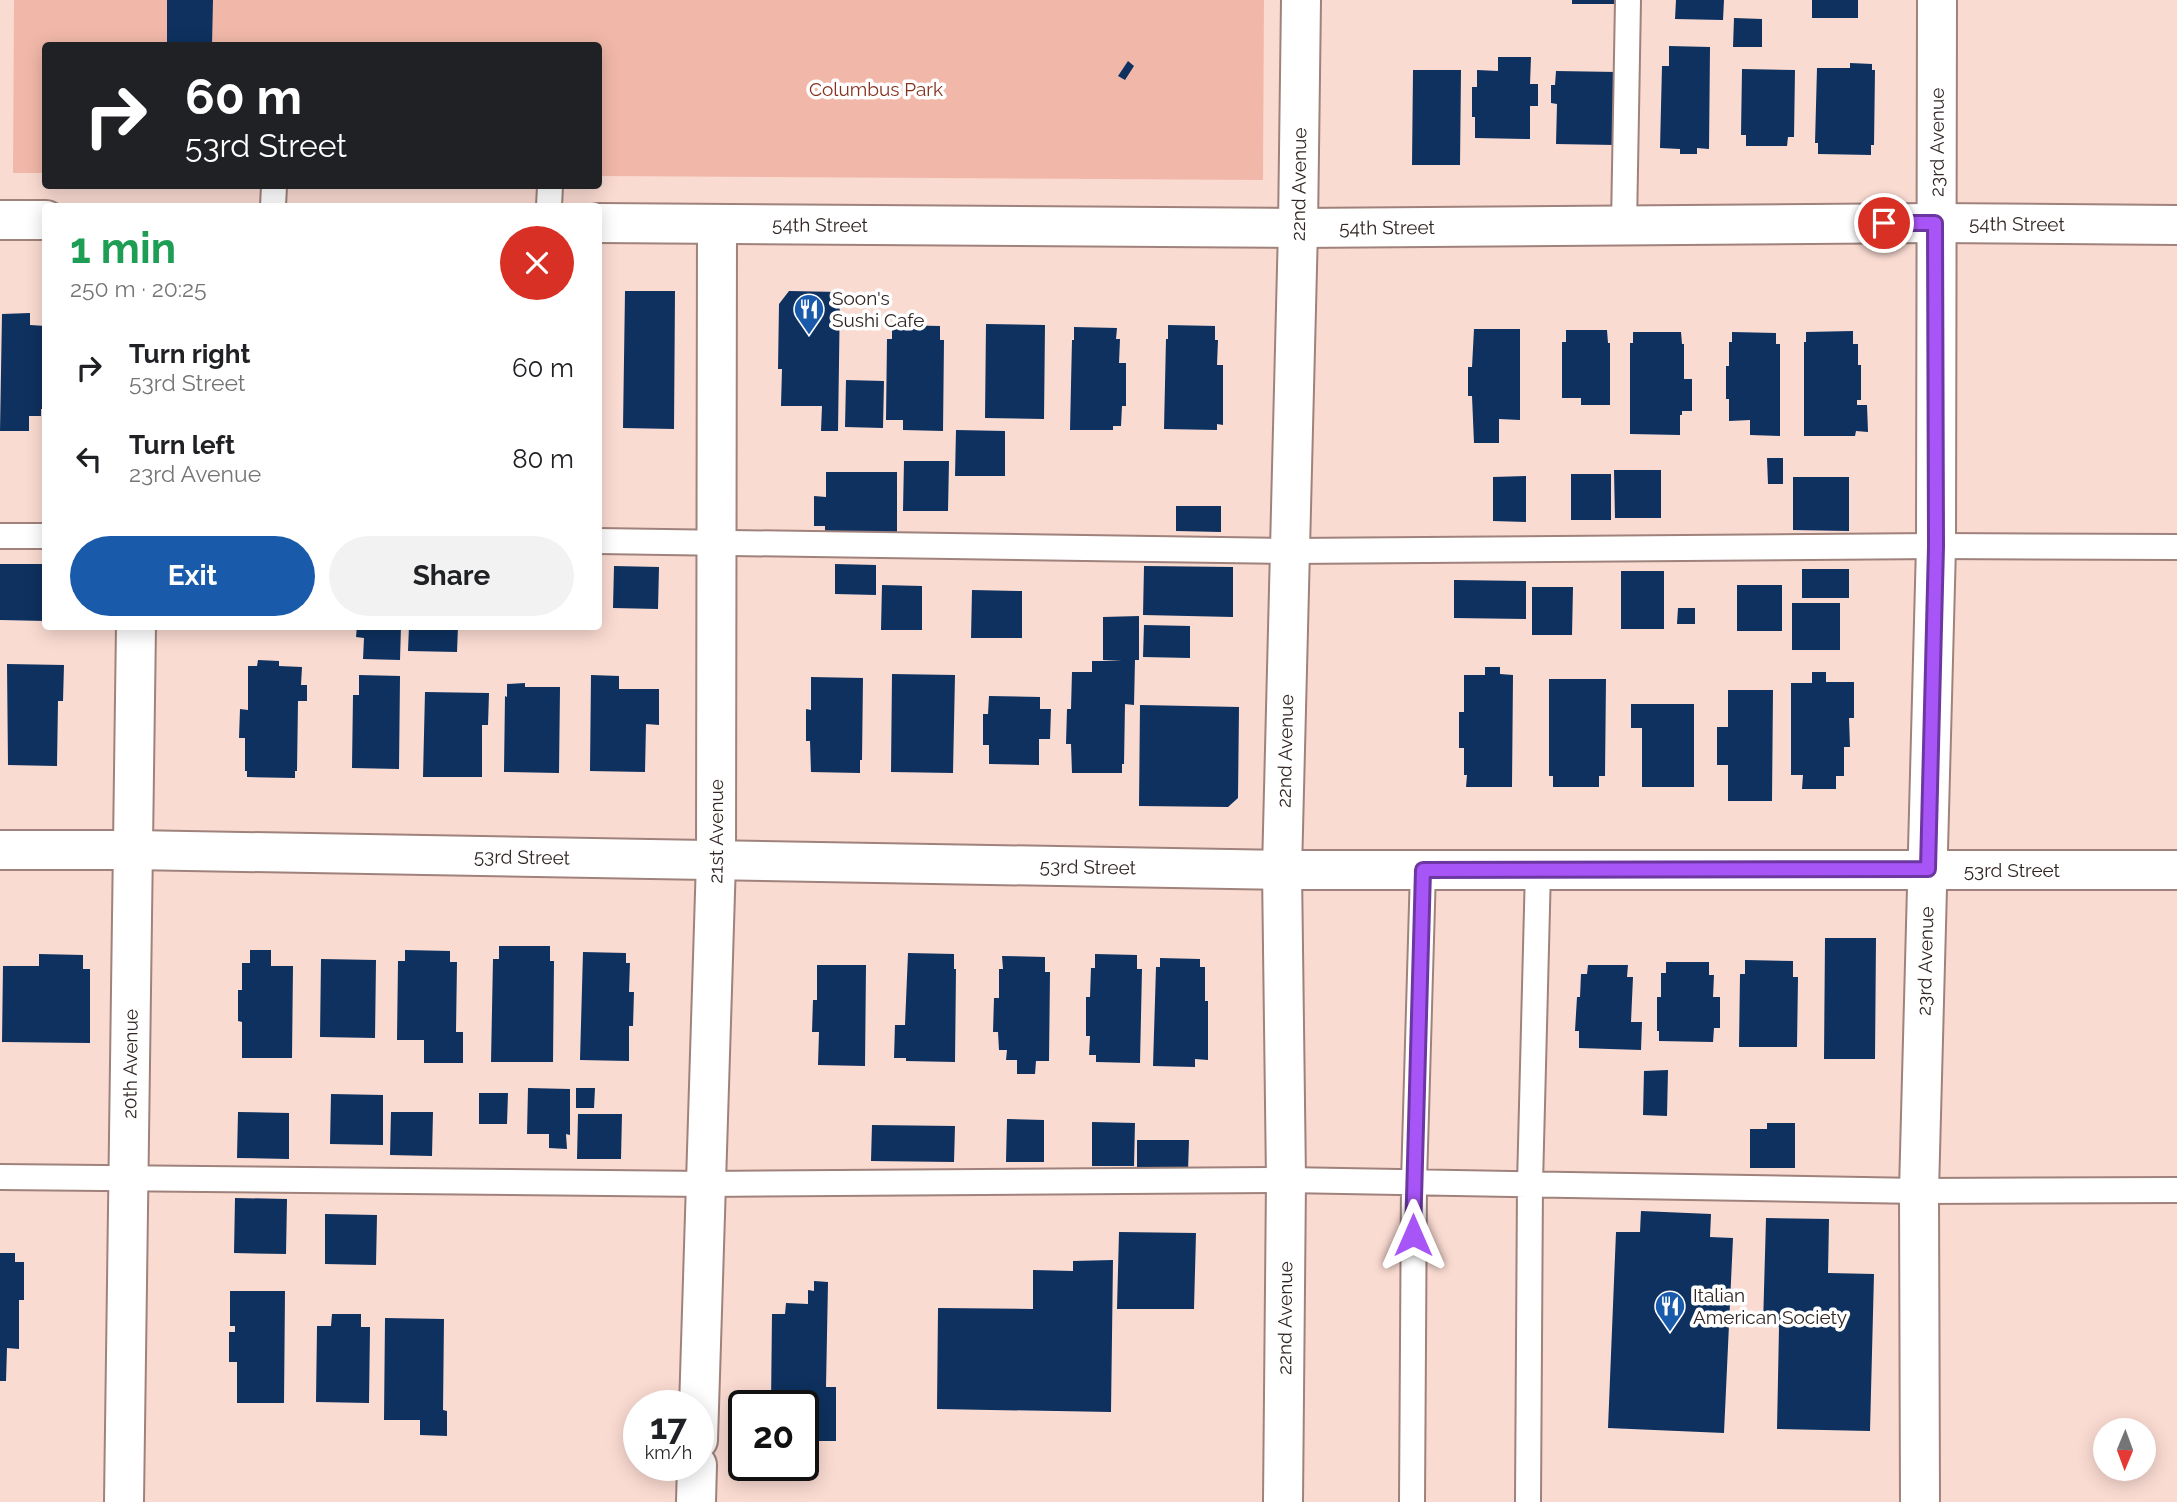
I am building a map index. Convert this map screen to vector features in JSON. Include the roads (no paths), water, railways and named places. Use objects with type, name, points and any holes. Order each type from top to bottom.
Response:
[{"type":"street","name":"22nd Avenue","points":[[1283,1502],[1286,1180],[1282,870],[1301,0]]},
{"type":"street","name":"23rd Avenue","points":[[1920,1502],[1919,1191],[1936,546],[1937,0]]},
{"type":"street","points":[[0,220],[42,220]]},
{"type":"street","name":"54th Street","points":[[602,223],[1298,228],[1935,223],[2177,225]]},
{"type":"street","name":"21st Avenue","points":[[700,1390],[716,861],[717,224]]},
{"type":"street","name":"20th Avenue","points":[[124,1502],[136,630]]},
{"type":"street","name":"53rd Street","points":[[0,850],[1282,870],[2177,870]]},
{"type":"street","points":[[696,1502],[697,1481]]},
{"type":"lane","points":[[1624,225],[1628,0]]},
{"type":"lane","points":[[0,536],[42,536]]},
{"type":"lane","points":[[602,541],[1290,551],[2177,547]]},
{"type":"lane","points":[[1528,1502],[1538,869]]},
{"type":"lane","points":[[1412,1502],[1414,1182],[1423,870]]},
{"type":"lane","points":[[0,1177],[706,1184],[1286,1180],[1919,1191],[2177,1190]]},
{"type":"place","name":"Soon's Sushi Cafe","points":[[809,336]]},
{"type":"place","name":"Italian American Society","points":[[1670,1333]]},
{"type":"park label","name":"Columbus Park","points":[[876,89]]}]
